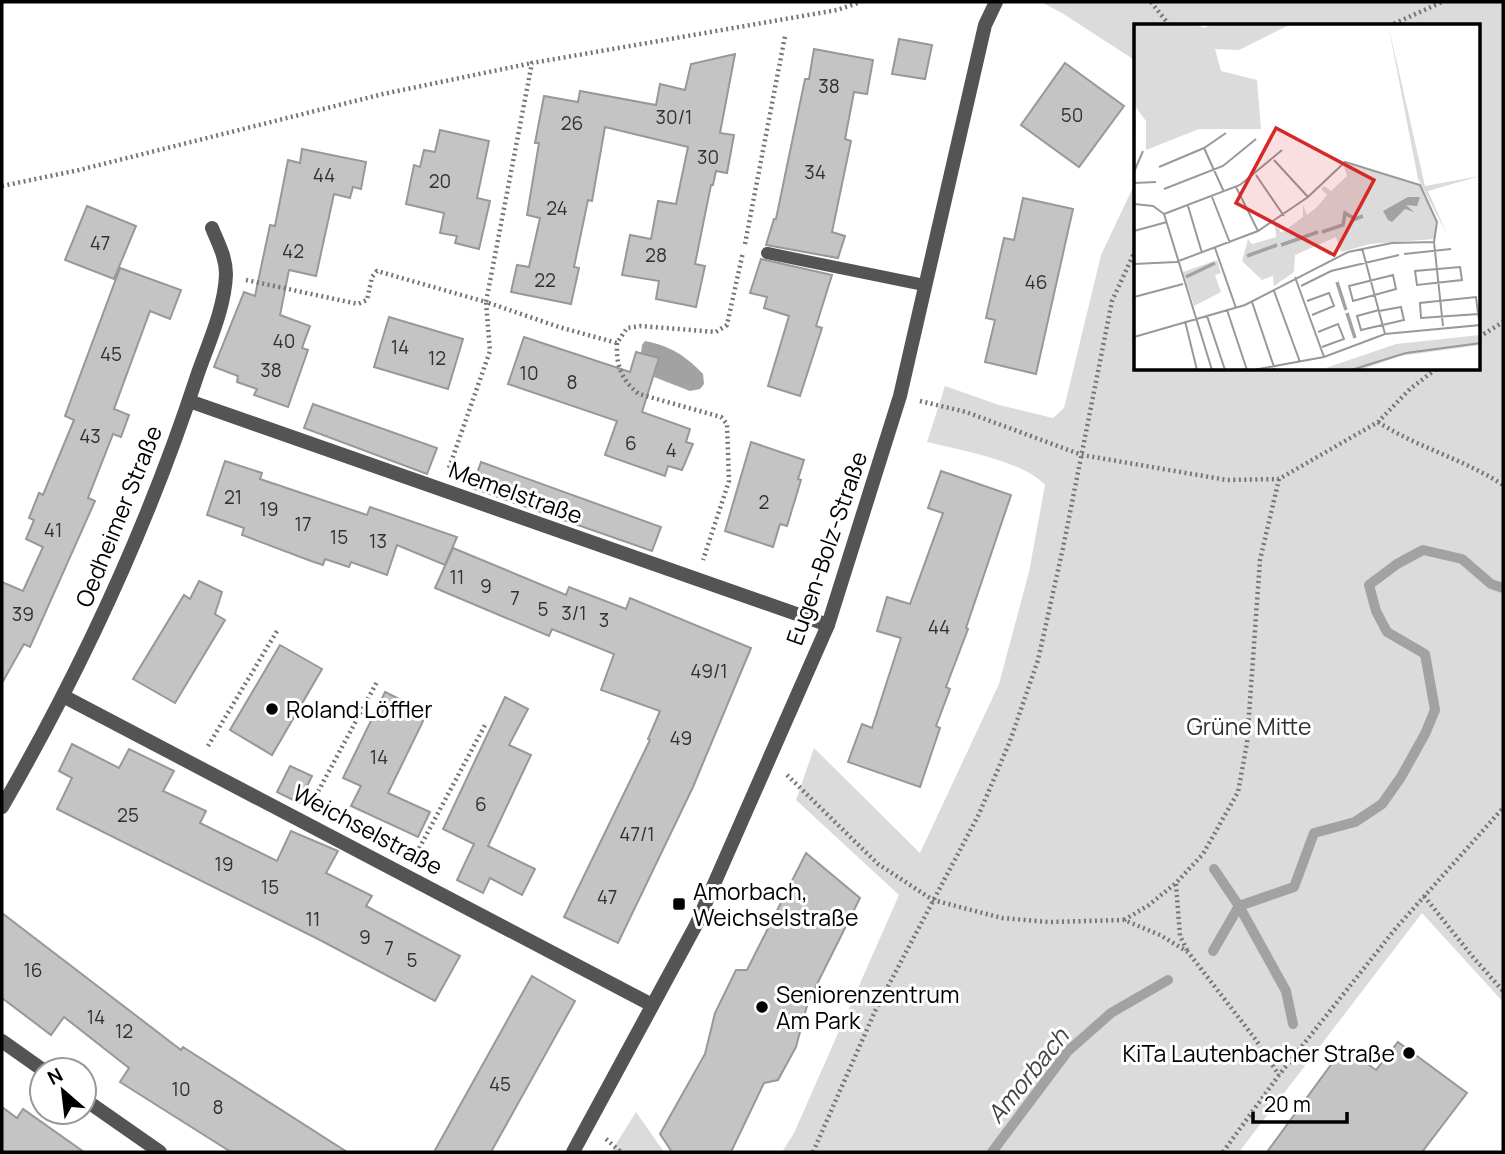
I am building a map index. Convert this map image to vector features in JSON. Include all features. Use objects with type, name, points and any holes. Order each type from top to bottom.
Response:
[{"type":"street","name":"Eugen-Bolz-Straße","points":[[573,1152],[696,925],[828,625],[900,396],[985,25],[996,2]]},
{"type":"street","name":"Oedheimer Straße","points":[[2,807],[63,696],[119,577],[189,401],[223,298],[226,272],[222,251],[212,228]]},
{"type":"street","name":"Memelstraße","points":[[189,401],[828,625]]},
{"type":"street","name":"Weichselstraße","points":[[63,696],[652,1004]]},
{"type":"street","points":[[2,1041],[28,1059]]},
{"type":"street","points":[[98,1109],[160,1152]]},
{"type":"lane","points":[[767,253],[924,285]]},
{"type":"path","points":[[2,186],[79,170],[383,94],[532,63],[837,10],[861,2]]},
{"type":"path","points":[[1151,2],[1168,24]]},
{"type":"path","points":[[1393,24],[1442,2]]},
{"type":"path","points":[[696,580],[729,481],[727,424],[721,417],[639,394],[628,385],[616,360],[617,342],[627,328],[641,326],[716,332],[727,325],[785,36]]},
{"type":"path","points":[[442,489],[491,351],[486,302],[532,63]]},
{"type":"path","points":[[813,1152],[876,1009],[979,814],[1010,741],[1038,660],[1112,301],[1134,253]]},
{"type":"path","points":[[226,272],[246,280],[358,304],[367,300],[372,277],[377,271],[617,342]]},
{"type":"path","points":[[1480,336],[1503,322]]},
{"type":"path","points":[[900,396],[966,412],[1082,454],[1227,480],[1279,479],[1378,422],[1410,389],[1433,371]]},
{"type":"path","points":[[1378,422],[1401,437],[1465,464],[1503,485]]},
{"type":"path","points":[[1124,920],[1149,905],[1176,883],[1203,853],[1238,792],[1247,743],[1260,560],[1279,479]]},
{"type":"path","points":[[196,765],[277,631]]},
{"type":"path","points":[[303,821],[379,680]]},
{"type":"path","points":[[405,874],[485,725]]},
{"type":"path","points":[[768,758],[878,864],[933,900],[1002,918],[1049,922],[1124,920],[1160,935],[1188,952]]},
{"type":"path","points":[[1223,1152],[1279,1075],[1395,928],[1503,808]]},
{"type":"path","points":[[1176,883],[1180,936],[1188,952],[1256,1040],[1279,1075]]},
{"type":"path","points":[[1424,896],[1503,991]]},
{"type":"green space","name":"Grüne Mitte","points":[[1041,2],[1503,2],[1503,1002],[1422,913],[1239,1152],[782,1152],[794,1133],[899,895],[796,800],[814,748],[920,853],[999,684],[1029,572],[1045,485],[1022,469],[1007,463],[927,442],[945,386],[999,405],[1053,418],[1064,408],[1101,255],[1134,185],[1134,371],[1480,371],[1480,24],[1134,24],[1134,60]]},
{"type":"green space","points":[[636,1112],[664,1152],[611,1152]]},
{"type":"shaded area","points":[[645,341],[670,349],[690,362],[703,374],[704,384],[700,389],[690,391],[654,377],[659,358],[641,353]]},
{"type":"building","points":[[899,39],[932,45],[925,79],[892,74]]},
{"type":"building","points":[[814,49],[873,60],[867,94],[854,92],[845,139],[851,141],[832,232],[845,236],[838,258],[766,245],[776,219],[805,79],[809,79]]},
{"type":"building","points":[[735,54],[720,133],[734,135],[727,173],[716,171],[711,185],[695,264],[705,266],[696,307],[656,299],[659,281],[622,275],[630,235],[651,239],[658,201],[676,204],[688,147],[605,127],[592,201],[588,200],[574,267],[579,268],[571,304],[511,292],[517,265],[529,267],[540,218],[527,215],[539,143],[535,143],[544,96],[578,102],[580,91],[656,105],[660,84],[685,90],[691,64]]},
{"type":"building","points":[[1065,63],[1124,106],[1079,167],[1021,125]]},
{"type":"building","points":[[440,130],[489,141],[477,198],[490,201],[479,249],[455,243],[457,236],[440,233],[444,213],[406,204],[414,165],[420,167],[424,150],[435,152]]},
{"type":"building","points":[[302,149],[366,162],[361,189],[353,187],[350,198],[334,194],[316,276],[289,270],[280,315],[310,326],[302,348],[308,350],[288,407],[254,395],[257,389],[237,382],[238,376],[214,367],[244,292],[255,296],[270,225],[275,226],[288,160],[300,163]]},
{"type":"building","points":[[1023,198],[1073,209],[1036,374],[985,362],[995,320],[986,318],[1004,238],[1014,240]]},
{"type":"building","points":[[87,206],[136,226],[114,279],[65,260]]},
{"type":"building","points":[[761,259],[832,275],[816,326],[822,328],[800,396],[768,386],[789,316],[764,308],[767,297],[750,293]]},
{"type":"building","points":[[120,268],[181,290],[170,319],[150,311],[114,409],[129,415],[121,437],[113,434],[88,498],[95,501],[30,647],[24,644],[2,683],[2,582],[23,591],[43,547],[26,539],[34,520],[29,518],[39,493],[43,495],[74,420],[65,416]]},
{"type":"building","points":[[389,317],[463,339],[448,389],[374,367]]},
{"type":"building","points":[[524,337],[630,372],[636,352],[659,358],[642,412],[690,429],[686,442],[693,444],[682,470],[668,466],[665,476],[605,455],[617,421],[508,384]]},
{"type":"building","points":[[313,404],[437,448],[427,474],[304,428]]},
{"type":"building","points":[[751,442],[804,460],[787,526],[780,524],[773,547],[725,531]]},
{"type":"building","points":[[225,461],[262,473],[260,479],[367,515],[370,507],[457,537],[445,565],[397,545],[387,575],[351,562],[349,567],[325,559],[323,565],[242,535],[244,528],[207,515]]},
{"type":"building","points":[[481,462],[661,527],[652,551],[472,488]]},
{"type":"building","points":[[941,471],[1011,495],[966,628],[968,629],[946,687],[950,689],[936,726],[940,728],[920,787],[848,762],[862,724],[872,728],[901,638],[877,631],[887,597],[910,604],[943,513],[928,508]]},
{"type":"building","points":[[453,548],[566,595],[569,587],[626,609],[630,598],[751,648],[693,787],[618,943],[564,917],[650,740],[648,739],[660,711],[601,690],[614,654],[552,629],[549,636],[435,588]]},
{"type":"building","points":[[199,581],[222,592],[215,614],[225,620],[175,703],[133,679],[184,595],[190,599]]},
{"type":"building","points":[[280,645],[322,669],[272,755],[230,730]]},
{"type":"building","points":[[385,692],[427,713],[388,793],[430,812],[418,837],[351,806],[361,786],[343,778]]},
{"type":"building","points":[[505,697],[528,709],[509,745],[531,755],[488,846],[535,869],[522,895],[490,878],[483,893],[457,880],[474,844],[443,829]]},
{"type":"building","points":[[72,744],[119,768],[129,749],[174,771],[163,791],[206,811],[200,823],[277,861],[291,831],[338,851],[326,873],[372,896],[366,906],[460,956],[435,1001],[318,939],[57,809],[72,778],[59,771]]},
{"type":"building","points":[[290,766],[312,776],[299,803],[277,792]]},
{"type":"building","name":"Seniorenzentrum Am Park","points":[[806,853],[860,898],[808,1002],[796,1047],[778,1080],[764,1083],[731,1152],[672,1152],[660,1134],[705,1054],[715,1013],[736,970],[747,970]]},
{"type":"building","points":[[2,913],[181,1050],[183,1047],[347,1152],[231,1152],[120,1082],[129,1068],[64,1017],[51,1035],[2,998]]},
{"type":"building","points":[[532,976],[575,1001],[491,1152],[434,1152]]},
{"type":"building","points":[[1398,1042],[1467,1093],[1422,1152],[1267,1152],[1344,1047],[1376,1070]]},
{"type":"building","points":[[2,1107],[17,1118],[23,1109],[28,1113],[28,1126],[47,1126],[84,1152],[2,1152]]},
{"type":"waterway","name":"Amorbach","points":[[1213,951],[1239,906],[1294,887],[1314,833],[1355,822],[1382,804],[1425,734],[1435,710],[1425,654],[1387,632],[1376,611],[1369,585],[1397,564],[1423,550],[1462,559],[1491,584],[1503,588]]},
{"type":"waterway","points":[[1214,869],[1239,906],[1286,991],[1293,1024]]},
{"type":"waterway","name":"Amorbach","points":[[992,1152],[1068,1051],[1111,1013],[1168,980]]},
{"type":"place","name":"Roland Löffler","points":[[272,709]]},
{"type":"place","name":"Amorbach, Weichselstraße","points":[[679,904]]},
{"type":"place","name":"Seniorenzentrum Am Park","points":[[762,1007]]},
{"type":"place","name":"KiTa Lautenbacher Straße","points":[[1409,1053]]}]
